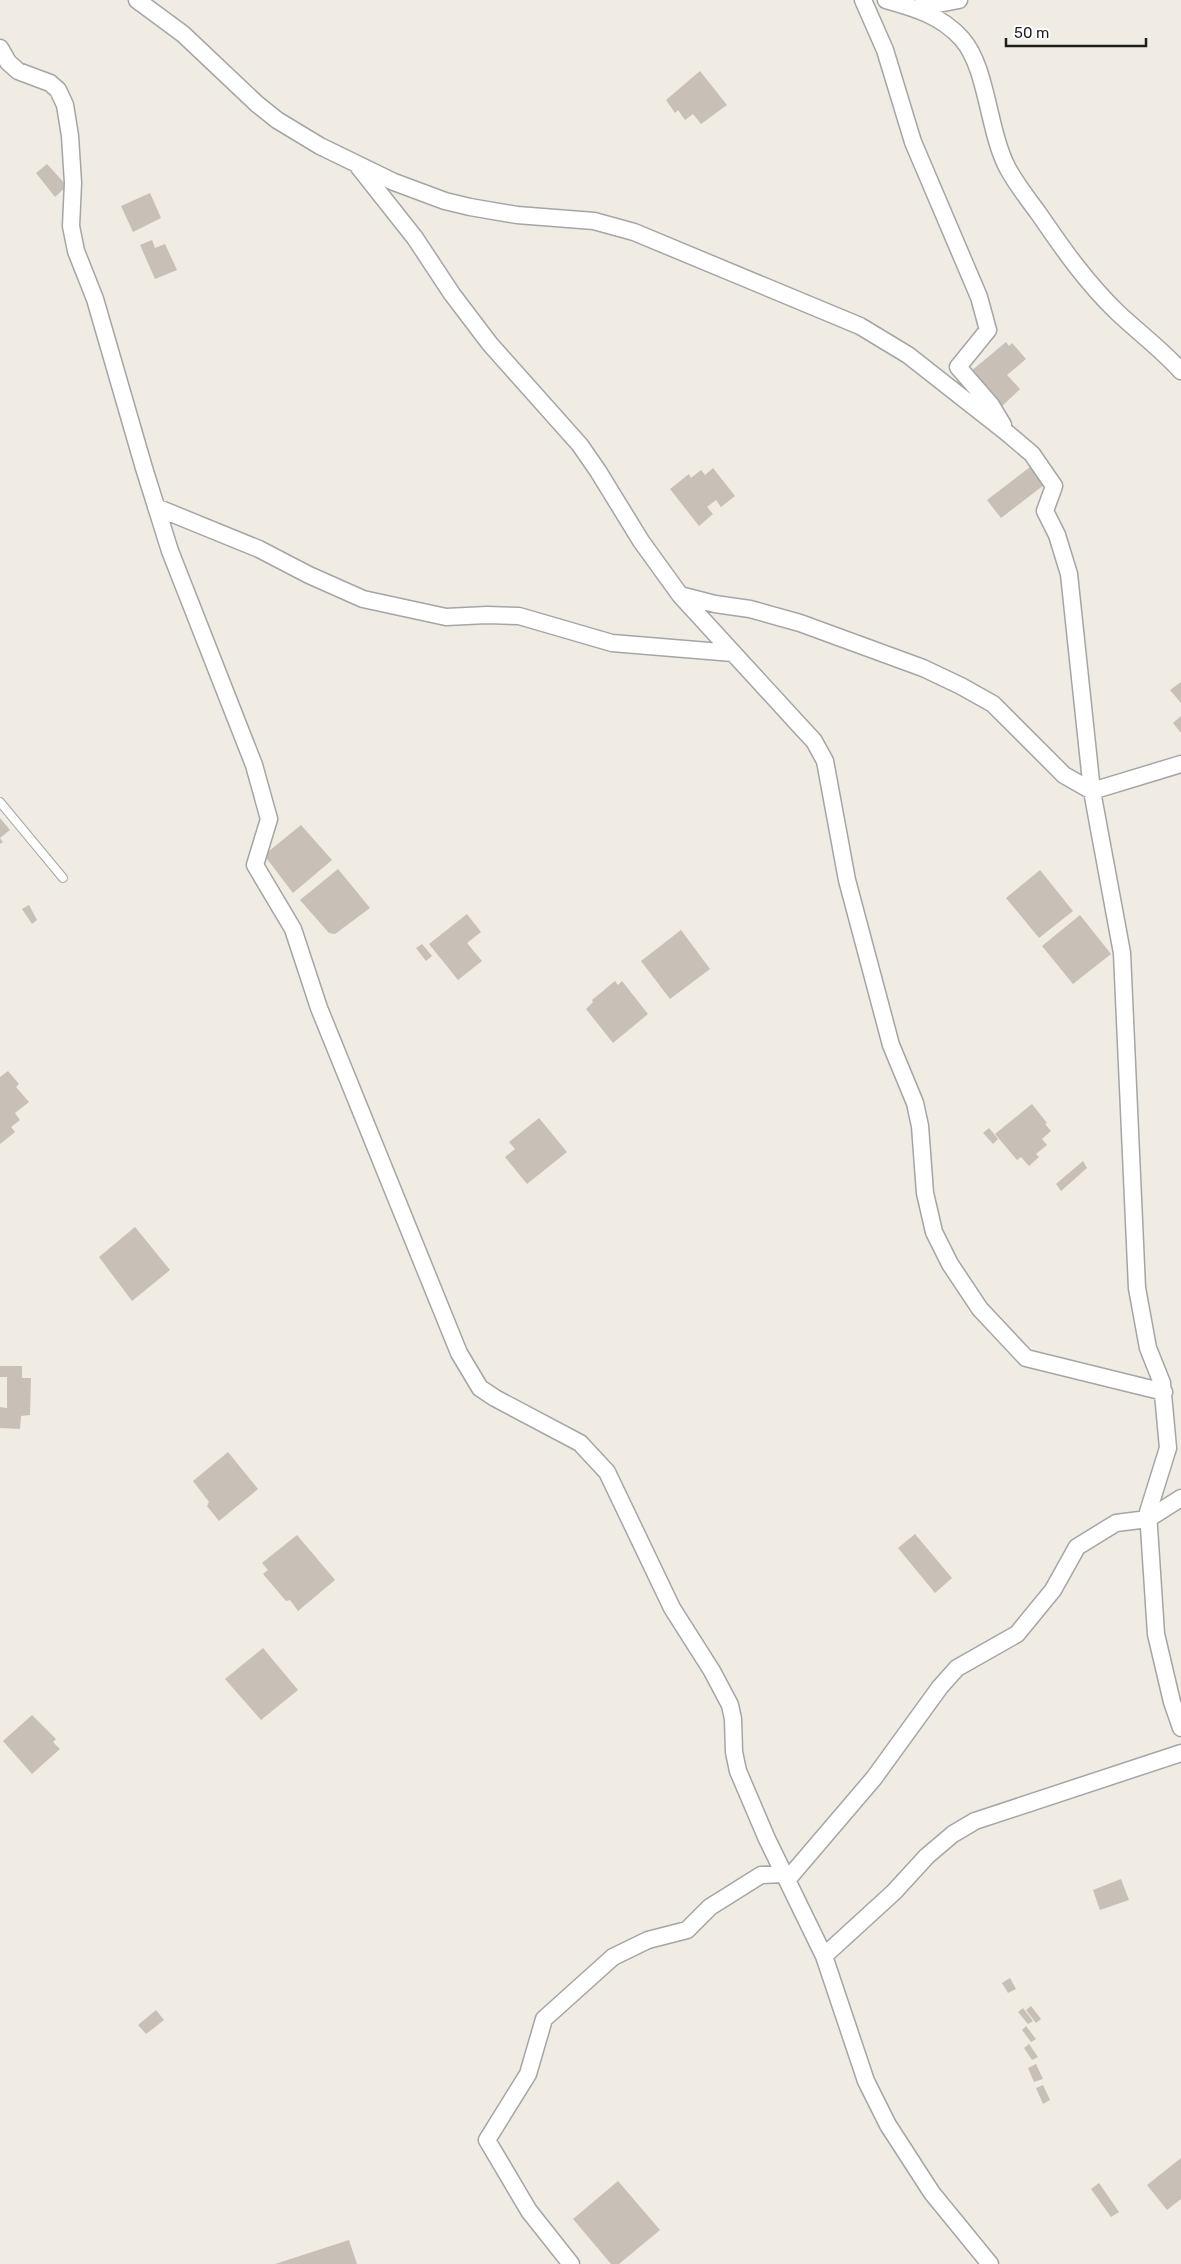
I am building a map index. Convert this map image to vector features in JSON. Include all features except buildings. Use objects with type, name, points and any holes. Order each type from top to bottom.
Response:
[{"type":"street","points":[[137,0],[183,34],[277,120],[312,141],[394,182],[445,201],[517,215],[594,221],[634,232],[860,326],[908,355],[1006,432],[1032,454],[1054,486],[1045,511],[1057,535],[1069,574],[1092,791],[1122,953],[1137,1288],[1148,1348],[1164,1392],[1168,1448],[1148,1512],[1156,1634],[1172,1702],[1181,1728]]},
{"type":"street","points":[[863,0],[885,50],[913,142],[978,297],[988,330],[958,367],[991,405],[1006,432]]},
{"type":"street","points":[[886,0],[917,8],[939,19],[964,41],[975,60],[996,140],[1007,167],[1075,267],[1117,312],[1167,356],[1181,371]]},
{"type":"street","points":[[917,8],[959,0]]},
{"type":"street","points":[[0,48],[8,62],[18,71],[50,83],[58,90],[65,105],[70,136],[73,183],[71,226],[76,251],[95,299],[170,551],[254,765],[269,819],[256,864],[294,929],[319,1008],[459,1353],[480,1388],[494,1398],[580,1442],[607,1472],[672,1608],[712,1671],[730,1705],[738,1771],[824,1956],[866,2081],[888,2125],[932,2193],[990,2264]]},
{"type":"street","points":[[355,163],[415,238],[467,315],[580,445],[641,541],[680,595],[814,741],[825,761],[847,880],[891,1045],[915,1103],[920,1126],[928,1203],[934,1232],[950,1264],[980,1309],[1026,1358],[1164,1392]]},
{"type":"street","points":[[156,507],[259,549],[309,576],[363,599],[446,617],[519,616],[612,643],[733,653]]},
{"type":"street","points":[[680,595],[714,604],[750,609],[800,623],[924,668],[993,704],[1064,775],[1092,791],[1181,764]]},
{"type":"street","points":[[786,1877],[874,1778],[940,1687],[957,1668],[1017,1634],[1053,1590],[1077,1546],[1116,1523],[1148,1520],[1181,1498]]},
{"type":"street","points":[[824,1956],[894,1892],[927,1856],[954,1834],[975,1821],[1181,1753]]},
{"type":"street","points":[[571,2264],[529,2210],[486,2140],[528,2074],[544,2019],[613,1957],[648,1940],[687,1930],[710,1907],[761,1875],[786,1877]]},
{"type":"lane","points":[[0,802],[63,878]]}]
